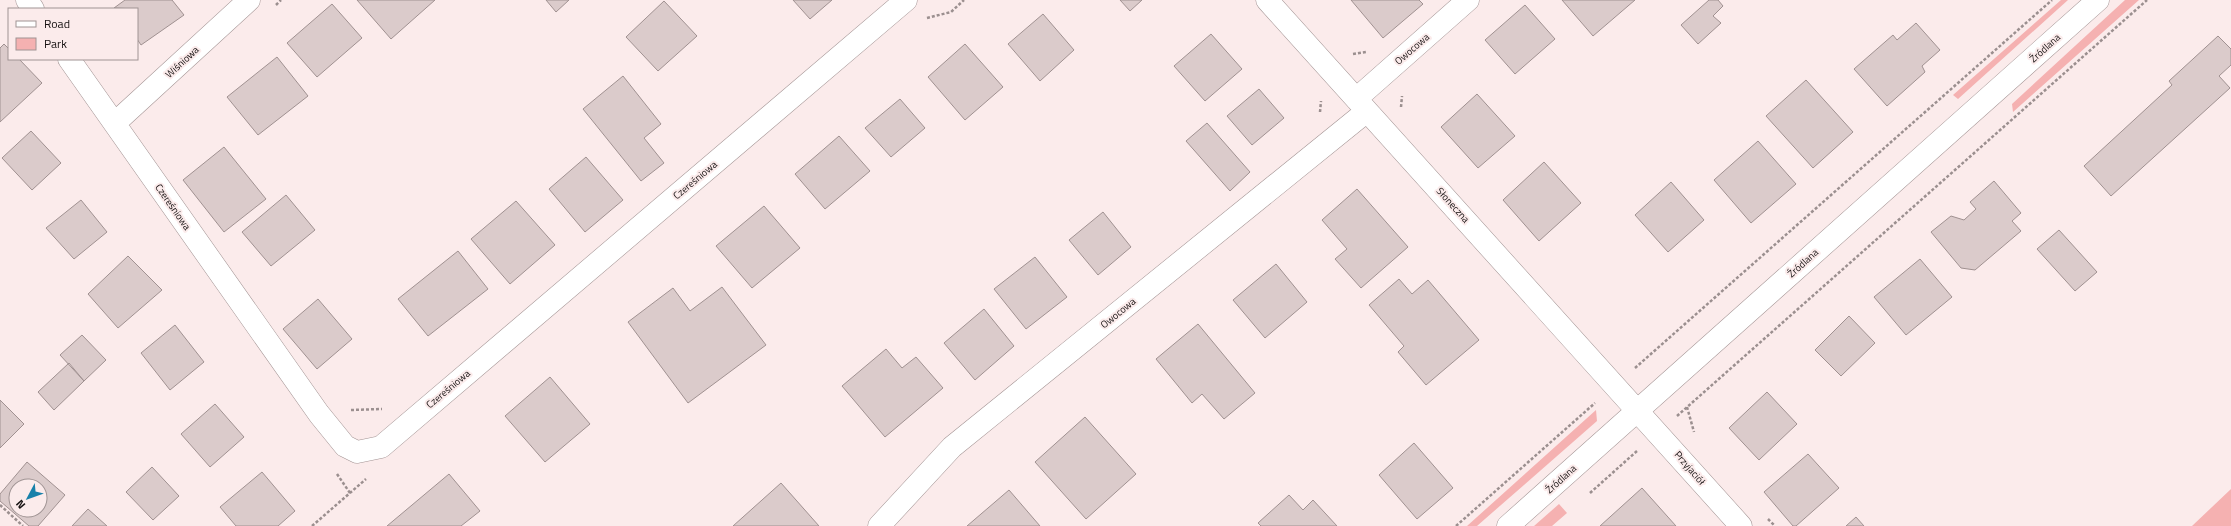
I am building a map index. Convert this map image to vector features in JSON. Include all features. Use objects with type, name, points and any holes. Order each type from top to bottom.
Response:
[{"type":"street","name":"Wiśniowa","points":[[115,123],[249,0]]},
{"type":"street","name":"Czereśniowa","points":[[70,60],[319,414],[345,446],[357,452],[381,446],[906,0]]},
{"type":"street","name":"Słoneczna","points":[[1267,0],[1638,410]]},
{"type":"street","name":"Owocowa","points":[[879,526],[952,447],[1362,105],[1468,0]]},
{"type":"street","name":"Źródlana","points":[[1508,526],[2098,0]]},
{"type":"street","name":"Przyjaciół","points":[[1638,410],[1741,526]]},
{"type":"path","points":[[951,12],[964,0]]},
{"type":"path","points":[[1456,526],[2052,0]]},
{"type":"path","points":[[1584,498],[2147,0]]},
{"type":"path","points":[[1351,54],[1372,51]]},
{"type":"path","points":[[312,526],[368,478]]},
{"type":"path","points":[[0,505],[23,526]]},
{"type":"green space","points":[[2061,0],[2068,0],[1958,99],[1953,95]]},
{"type":"green space","points":[[2125,0],[2139,0],[2013,112],[2012,104]]},
{"type":"green space","points":[[1596,410],[1597,421],[1477,526],[1467,526]]},
{"type":"green space","points":[[2231,489],[2231,526],[2192,526]]},
{"type":"green space","points":[[1559,504],[1567,513],[1552,526],[1534,526]]},
{"type":"building","points":[[125,0],[172,0],[184,15],[141,45],[138,40],[138,8],[114,8]]},
{"type":"building","points":[[357,0],[435,0],[391,39]]},
{"type":"building","points":[[546,0],[569,0],[556,12]]},
{"type":"building","points":[[793,0],[832,0],[810,19]]},
{"type":"building","points":[[1120,0],[1142,0],[1130,11]]},
{"type":"building","points":[[1351,0],[1419,0],[1423,4],[1383,38]]},
{"type":"building","points":[[1562,0],[1635,0],[1593,36]]},
{"type":"building","points":[[1709,0],[1718,0],[1723,6],[1713,16],[1721,23],[1698,44],[1681,25]]},
{"type":"building","points":[[664,1],[697,36],[658,71],[626,37]]},
{"type":"building","points":[[332,4],[362,38],[317,77],[287,43]]},
{"type":"building","points":[[1525,5],[1555,39],[1515,74],[1485,40]]},
{"type":"building","points":[[1043,14],[1074,50],[1040,81],[1008,44]]},
{"type":"building","points":[[1916,23],[1940,50],[1922,66],[1925,72],[1887,106],[1854,69],[1893,35],[1897,40]]},
{"type":"building","points":[[1211,34],[1242,69],[1205,101],[1174,66]]},
{"type":"building","points":[[2218,36],[2231,49],[2231,65],[2219,76],[2230,88],[2111,196],[2084,166],[2172,85],[2169,81]]},
{"type":"building","points":[[4,44],[8,48],[8,60],[20,60],[42,83],[0,122],[0,48]]},
{"type":"building","points":[[965,44],[1003,87],[965,120],[928,77]]},
{"type":"building","points":[[277,57],[308,96],[258,135],[227,97]]},
{"type":"building","points":[[623,76],[661,124],[644,138],[664,163],[641,181],[583,109]]},
{"type":"building","points":[[1806,80],[1853,132],[1813,168],[1766,116]]},
{"type":"building","points":[[1259,89],[1284,118],[1252,145],[1227,116]]},
{"type":"building","points":[[1477,94],[1515,136],[1478,168],[1441,127]]},
{"type":"building","points":[[900,99],[925,128],[891,157],[865,128]]},
{"type":"building","points":[[1207,123],[1250,172],[1230,191],[1186,141]]},
{"type":"building","points":[[31,131],[61,163],[32,190],[2,158]]},
{"type":"building","points":[[839,136],[870,171],[825,209],[795,174]]},
{"type":"building","points":[[1758,141],[1796,184],[1751,223],[1714,180]]},
{"type":"building","points":[[224,147],[266,199],[224,232],[183,180]]},
{"type":"building","points":[[586,157],[623,200],[585,232],[549,189]]},
{"type":"building","points":[[1544,162],[1581,203],[1539,241],[1503,200]]},
{"type":"building","points":[[1994,181],[2021,213],[2012,221],[2021,231],[1975,270],[1961,268],[1931,232],[1951,216],[1964,220],[1976,209],[1970,202]]},
{"type":"building","points":[[1671,182],[1704,220],[1668,252],[1635,215]]},
{"type":"building","points":[[1357,189],[1408,247],[1361,288],[1335,259],[1347,249],[1322,220]]},
{"type":"building","points":[[286,195],[315,230],[271,266],[242,232]]},
{"type":"building","points":[[81,200],[107,232],[74,259],[46,228]]},
{"type":"building","points":[[516,201],[555,245],[510,284],[471,239]]},
{"type":"building","points":[[764,206],[800,248],[752,288],[716,246]]},
{"type":"building","points":[[1103,212],[1131,247],[1098,275],[1069,240]]},
{"type":"building","points":[[2059,230],[2097,272],[2075,291],[2037,249]]},
{"type":"building","points":[[458,251],[488,289],[428,336],[398,299]]},
{"type":"building","points":[[128,256],[162,290],[118,328],[88,294]]},
{"type":"building","points":[[1035,257],[1067,297],[1026,329],[994,289]]},
{"type":"building","points":[[1920,259],[1952,297],[1906,335],[1874,297]]},
{"type":"building","points":[[1276,264],[1307,302],[1265,338],[1233,300]]},
{"type":"building","points":[[1399,279],[1412,294],[1428,280],[1479,340],[1426,385],[1398,352],[1404,346],[1369,305]]},
{"type":"building","points":[[722,287],[766,345],[688,403],[628,322],[673,288],[690,311]]},
{"type":"building","points":[[318,299],[352,339],[317,369],[283,329]]},
{"type":"building","points":[[984,309],[1014,346],[975,380],[944,343]]},
{"type":"building","points":[[1849,316],[1875,343],[1841,376],[1815,350]]},
{"type":"building","points":[[1198,324],[1255,393],[1224,419],[1202,394],[1192,403],[1156,359]]},
{"type":"building","points":[[175,325],[204,362],[170,390],[141,353]]},
{"type":"building","points":[[82,335],[106,360],[84,381],[60,355]]},
{"type":"building","points":[[886,349],[902,368],[916,357],[943,388],[885,437],[842,386]]},
{"type":"building","points":[[69,363],[84,381],[54,410],[38,392]]},
{"type":"building","points":[[550,377],[590,424],[545,462],[505,416]]},
{"type":"building","points":[[1767,392],[1797,424],[1759,460],[1729,428]]},
{"type":"building","points":[[0,400],[24,424],[0,448]]},
{"type":"building","points":[[215,404],[244,437],[210,467],[181,434]]},
{"type":"building","points":[[1085,417],[1136,474],[1086,519],[1035,462]]},
{"type":"building","points":[[1414,443],[1453,488],[1417,519],[1379,475]]},
{"type":"building","points":[[1808,454],[1839,488],[1796,526],[1793,526],[1764,492]]},
{"type":"building","points":[[27,462],[45,478],[14,478]]},
{"type":"building","points":[[152,467],[179,496],[153,520],[126,492]]},
{"type":"building","points":[[262,472],[295,511],[278,526],[236,526],[220,507]]},
{"type":"building","points":[[449,474],[480,511],[461,526],[387,526]]},
{"type":"building","points":[[48,480],[65,495],[48,515]]},
{"type":"building","points":[[781,483],[819,526],[733,526]]},
{"type":"building","points":[[8,485],[8,508],[0,501],[0,494]]},
{"type":"building","points":[[1642,488],[1676,526],[1600,526]]},
{"type":"building","points":[[1009,490],[1040,526],[967,526]]},
{"type":"building","points":[[1289,495],[1303,510],[1313,500],[1337,526],[1261,526],[1258,523]]},
{"type":"building","points":[[88,509],[107,526],[72,526]]},
{"type":"building","points":[[1856,517],[1864,526],[1846,526]]},
{"type":"building","points":[[20,518],[45,518],[38,526],[29,526]]}]
